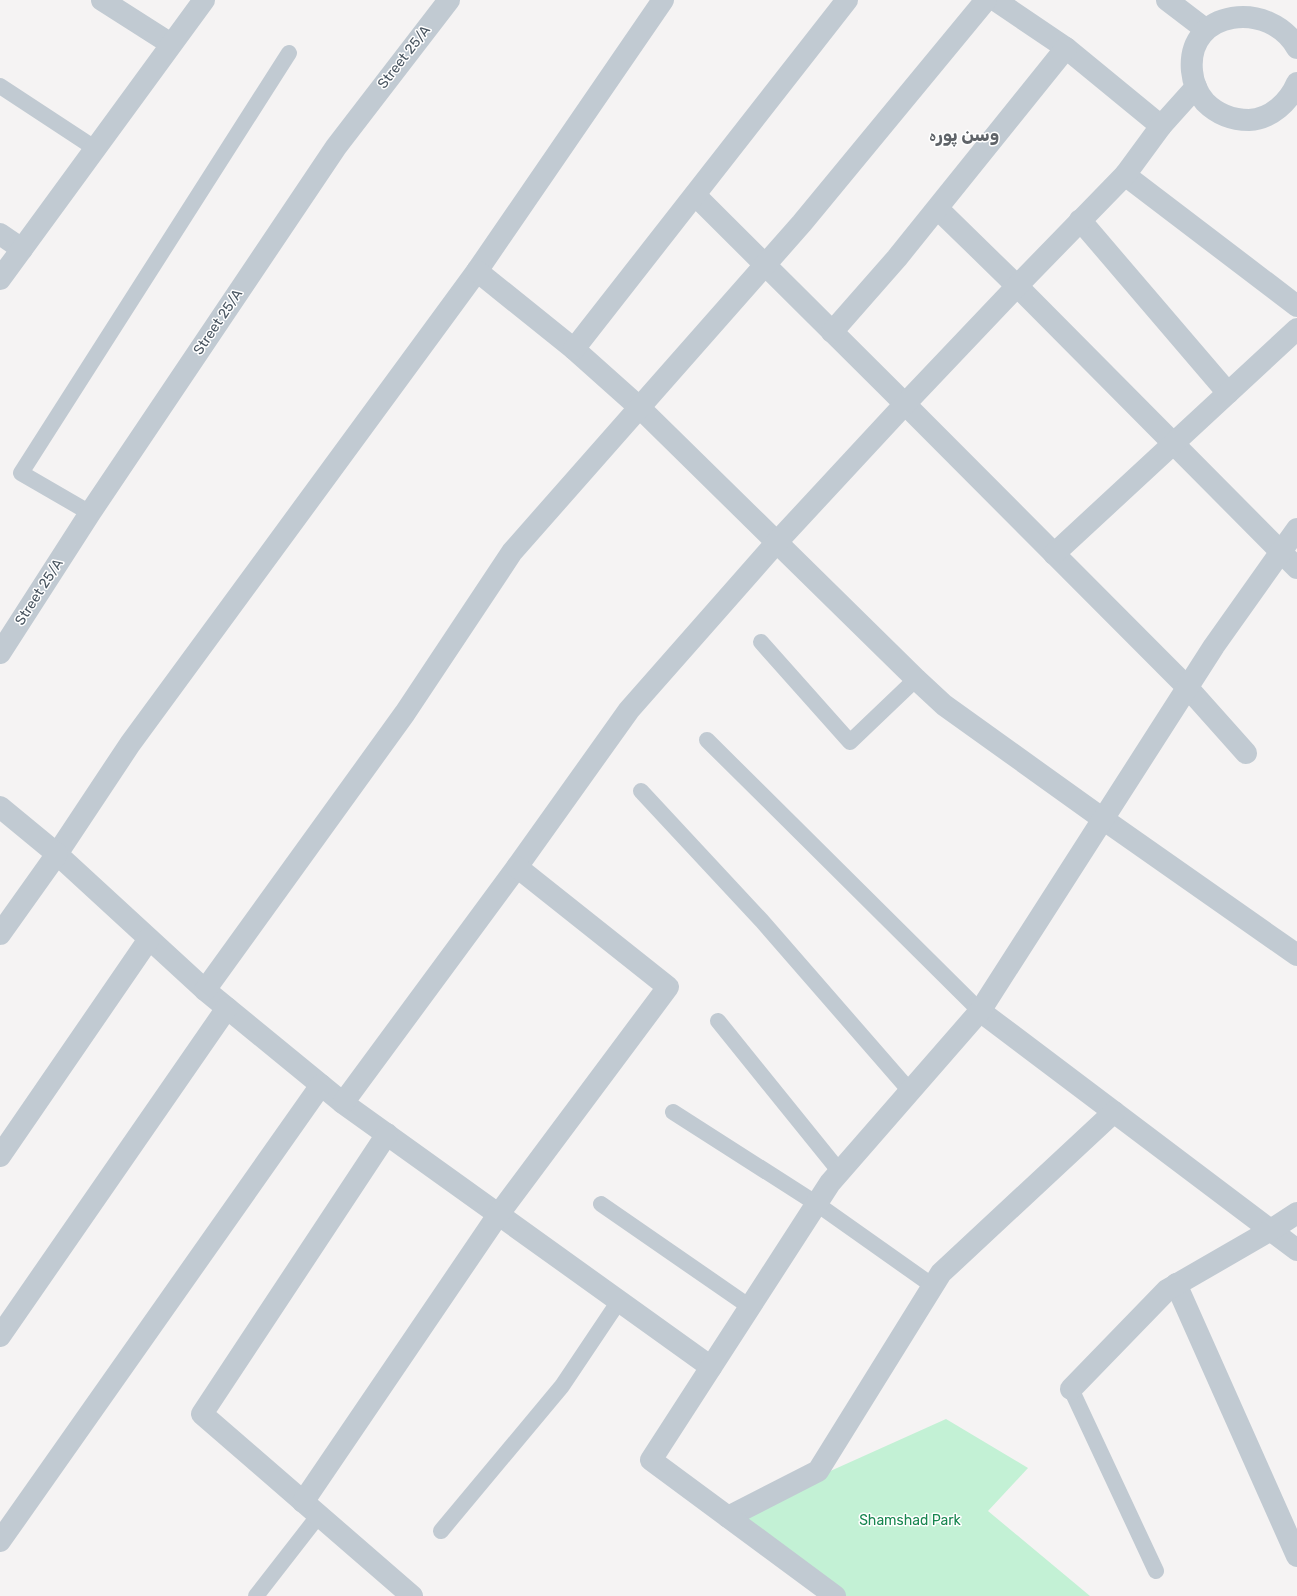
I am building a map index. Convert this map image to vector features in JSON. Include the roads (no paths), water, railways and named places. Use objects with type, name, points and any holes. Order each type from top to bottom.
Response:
[{"type":"street","points":[[102,0],[172,44]]},
{"type":"street","points":[[0,279],[204,0]]},
{"type":"street","name":"Street 25/A","points":[[0,653],[90,513],[336,147],[448,0]]},
{"type":"street","points":[[0,934],[57,854],[130,744],[477,271],[663,0]]},
{"type":"street","points":[[574,349],[847,0]]},
{"type":"street","points":[[205,990],[405,713],[512,552],[802,223],[986,0]]},
{"type":"street","points":[[995,0],[1066,48],[1161,126]]},
{"type":"street","points":[[1167,0],[1205,29]]},
{"type":"street","points":[[1296,90],[1286,102],[1275,111],[1263,117],[1250,120],[1237,119],[1224,115],[1212,108],[1202,99],[1192,78],[1192,57],[1199,37],[1205,29],[1222,17],[1232,13],[1253,11],[1268,16],[1281,24],[1288,32],[1297,48]]},
{"type":"street","points":[[832,332],[938,209],[1066,48]]},
{"type":"street","points":[[343,1103],[517,868],[629,710],[777,542],[905,404],[1080,220],[1125,175],[1161,126],[1196,88]]},
{"type":"street","points":[[1125,175],[1297,306]]},
{"type":"street","points":[[695,195],[1188,688],[1246,753]]},
{"type":"street","points":[[938,209],[1017,286],[1297,568]]},
{"type":"street","points":[[1080,220],[1228,393]]},
{"type":"street","points":[[0,234],[22,248]]},
{"type":"street","points":[[477,271],[574,349],[639,407],[916,679],[944,704],[1103,819],[1297,955]]},
{"type":"street","points":[[1054,554],[1297,329]]},
{"type":"street","points":[[835,1596],[651,1460],[830,1183],[980,1011],[1214,646],[1297,528]]},
{"type":"street","points":[[0,807],[57,854],[205,990],[343,1103],[711,1367]]},
{"type":"street","points":[[311,1508],[498,1215],[668,987],[517,868]]},
{"type":"street","points":[[0,1156],[149,939]]},
{"type":"street","points":[[0,1336],[227,1008]]},
{"type":"street","points":[[980,1011],[1297,1250]]},
{"type":"street","points":[[0,1541],[321,1085]]},
{"type":"street","points":[[728,1517],[818,1471],[941,1273],[1114,1112]]},
{"type":"street","points":[[387,1134],[202,1414],[412,1596]]},
{"type":"street","points":[[1071,1390],[1167,1290],[1271,1230],[1297,1213]]},
{"type":"street","points":[[1176,1284],[1297,1556]]},
{"type":"lane","points":[[90,513],[21,473],[289,53]]},
{"type":"lane","points":[[0,86],[96,149]]},
{"type":"lane","points":[[761,642],[850,742],[916,679]]},
{"type":"lane","points":[[707,740],[980,1011]]},
{"type":"lane","points":[[641,791],[762,921],[910,1091]]},
{"type":"lane","points":[[718,1020],[840,1172]]},
{"type":"lane","points":[[673,1112],[817,1204],[933,1286]]},
{"type":"lane","points":[[601,1204],[750,1307]]},
{"type":"lane","points":[[441,1531],[562,1386],[619,1301]]},
{"type":"lane","points":[[1071,1390],[1156,1571]]},
{"type":"lane","points":[[256,1596],[311,1508]]},
{"type":"district","name":"وسن پورہ","points":[[964,135]]},
{"type":"park label","name":"Shamshad Park","points":[[910,1520]]}]
